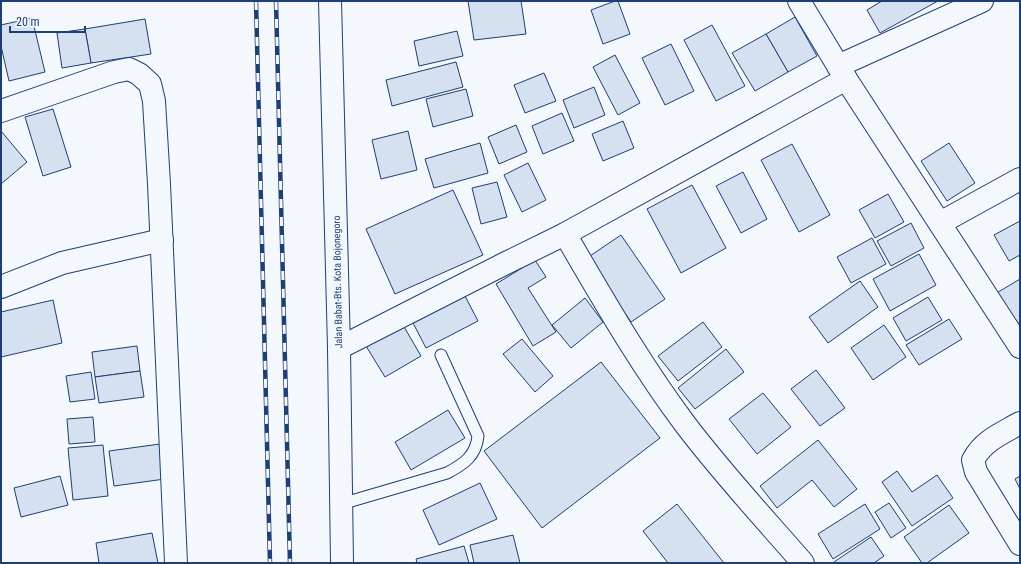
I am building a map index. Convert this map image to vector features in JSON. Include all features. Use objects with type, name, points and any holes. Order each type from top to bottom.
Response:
[{"type":"main road","name":"Jalan Babat-Bts. Kota Bojonegoro","points":[[330,1],[339,348],[342,563]]},
{"type":"main road","points":[[799,1],[842,72],[1020,348]]},
{"type":"main road","points":[[339,348],[565,234],[842,72],[982,1]]},
{"type":"main road","points":[[1,111],[114,72],[129,69],[139,74],[150,84],[154,100],[162,240],[176,563]]},
{"type":"main road","points":[[940,223],[1020,179]]},
{"type":"main road","points":[[565,234],[623,334],[650,376],[686,425],[747,500],[803,563]]},
{"type":"main road","points":[[1,287],[62,263],[162,240]]},
{"type":"main road","points":[[1020,423],[988,441],[978,451],[972,460],[976,472],[1020,544]]},
{"type":"lane","points":[[341,504],[447,473],[461,466],[477,446],[478,436],[441,355]]},
{"type":"building","points":[[468,1],[521,1],[526,34],[474,40]]},
{"type":"building","points":[[618,1],[630,34],[603,44],[591,10]]},
{"type":"building","points":[[882,1],[938,1],[880,33],[867,10]]},
{"type":"building","points":[[795,17],[817,56],[788,72],[766,34]]},
{"type":"building","points":[[32,18],[45,72],[9,81],[1,46],[1,25]]},
{"type":"building","points":[[145,19],[151,54],[91,63],[85,29]]},
{"type":"building","points":[[712,25],[745,86],[716,101],[684,40]]},
{"type":"building","points":[[85,29],[91,63],[62,68],[57,33]]},
{"type":"building","points":[[457,31],[463,56],[419,66],[414,41]]},
{"type":"building","points":[[766,34],[788,72],[755,91],[732,53]]},
{"type":"building","points":[[671,44],[694,91],[665,105],[642,58]]},
{"type":"building","points":[[615,55],[640,103],[618,115],[593,67]]},
{"type":"building","points":[[456,62],[463,87],[392,106],[386,80]]},
{"type":"building","points":[[544,73],[556,101],[525,113],[514,85]]},
{"type":"building","points":[[594,87],[605,115],[574,128],[563,100]]},
{"type":"building","points":[[466,89],[473,116],[433,127],[426,99]]},
{"type":"building","points":[[53,109],[71,167],[43,176],[25,117]]},
{"type":"building","points":[[562,113],[574,141],[543,154],[532,126]]},
{"type":"building","points":[[623,121],[634,148],[603,161],[592,134]]},
{"type":"building","points":[[516,125],[527,152],[499,164],[488,137]]},
{"type":"building","points":[[1,131],[27,162],[1,184]]},
{"type":"building","points":[[408,131],[417,170],[381,179],[372,140]]},
{"type":"building","points":[[480,143],[488,173],[434,188],[425,159]]},
{"type":"building","points":[[949,143],[975,183],[947,201],[921,161]]},
{"type":"building","points":[[792,144],[830,215],[799,232],[761,160]]},
{"type":"building","points":[[528,163],[546,200],[522,212],[504,175]]},
{"type":"building","points":[[743,172],[767,219],[741,233],[716,186]]},
{"type":"building","points":[[497,182],[507,217],[481,224],[472,188]]},
{"type":"building","points":[[692,185],[726,248],[681,273],[647,209]]},
{"type":"building","points":[[453,190],[483,255],[395,294],[366,229]]},
{"type":"building","points":[[888,194],[904,222],[875,238],[859,210]]},
{"type":"building","points":[[1020,221],[1020,255],[1009,261],[994,235]]},
{"type":"building","points":[[911,223],[924,248],[891,266],[877,241]]},
{"type":"building","points":[[621,235],[665,299],[631,322],[587,258]]},
{"type":"building","points":[[872,238],[886,264],[851,283],[837,257]]},
{"type":"building","points":[[919,254],[936,285],[890,311],[873,279]]},
{"type":"building","points":[[535,260],[546,277],[528,288],[556,332],[533,346],[496,284]]},
{"type":"building","points":[[1020,279],[1020,334],[995,294]]},
{"type":"building","points":[[860,281],[878,307],[828,343],[809,317]]},
{"type":"building","points":[[465,296],[478,321],[426,348],[413,323]]},
{"type":"building","points":[[928,297],[942,320],[906,341],[893,318]]},
{"type":"building","points":[[585,298],[603,322],[571,348],[552,325]]},
{"type":"building","points":[[53,300],[62,343],[1,357],[1,312]]},
{"type":"building","points":[[949,319],[962,339],[919,365],[906,345]]},
{"type":"building","points":[[703,322],[722,347],[678,381],[658,356]]},
{"type":"building","points":[[403,325],[421,356],[385,377],[366,346]]},
{"type":"building","points":[[884,325],[906,357],[873,380],[851,348]]},
{"type":"building","points":[[522,339],[553,376],[535,392],[503,354]]},
{"type":"building","points":[[137,346],[140,371],[95,377],[92,352]]},
{"type":"building","points":[[726,349],[744,372],[695,409],[678,388]]},
{"type":"building","points":[[601,362],[660,438],[542,528],[484,451]]},
{"type":"building","points":[[816,370],[845,408],[820,426],[791,389]]},
{"type":"building","points":[[140,371],[144,397],[99,403],[95,377]]},
{"type":"building","points":[[91,372],[95,399],[70,402],[66,376]]},
{"type":"building","points":[[763,393],[791,427],[757,454],[729,419]]},
{"type":"building","points":[[448,410],[465,438],[411,470],[395,442]]},
{"type":"building","points":[[93,417],[95,442],[69,444],[67,419]]},
{"type":"building","points":[[818,440],[857,489],[834,507],[812,480],[777,508],[760,486]]},
{"type":"building","points":[[160,444],[165,479],[114,486],[109,451]]},
{"type":"building","points":[[103,445],[108,496],[73,500],[68,448]]},
{"type":"building","points":[[897,471],[912,492],[937,475],[953,498],[912,526],[882,482]]},
{"type":"building","points":[[60,476],[68,505],[21,517],[14,488]]},
{"type":"building","points":[[1020,476],[1020,489],[1015,479]]},
{"type":"building","points":[[480,483],[497,519],[439,545],[423,510]]},
{"type":"building","points":[[889,503],[906,528],[891,538],[875,512]]},
{"type":"building","points":[[677,504],[724,563],[668,563],[643,531]]},
{"type":"building","points":[[865,504],[880,529],[833,559],[818,534]]},
{"type":"building","points":[[949,505],[969,533],[927,563],[922,563],[904,537]]},
{"type":"building","points":[[152,533],[158,563],[99,563],[96,543]]},
{"type":"building","points":[[513,535],[520,563],[474,563],[470,545]]},
{"type":"building","points":[[871,537],[884,556],[874,563],[834,562]]},
{"type":"building","points":[[464,546],[469,563],[417,563],[416,559]]},
{"type":"railway","points":[[256,1],[270,563]]},
{"type":"railway","points":[[276,1],[290,563]]}]
